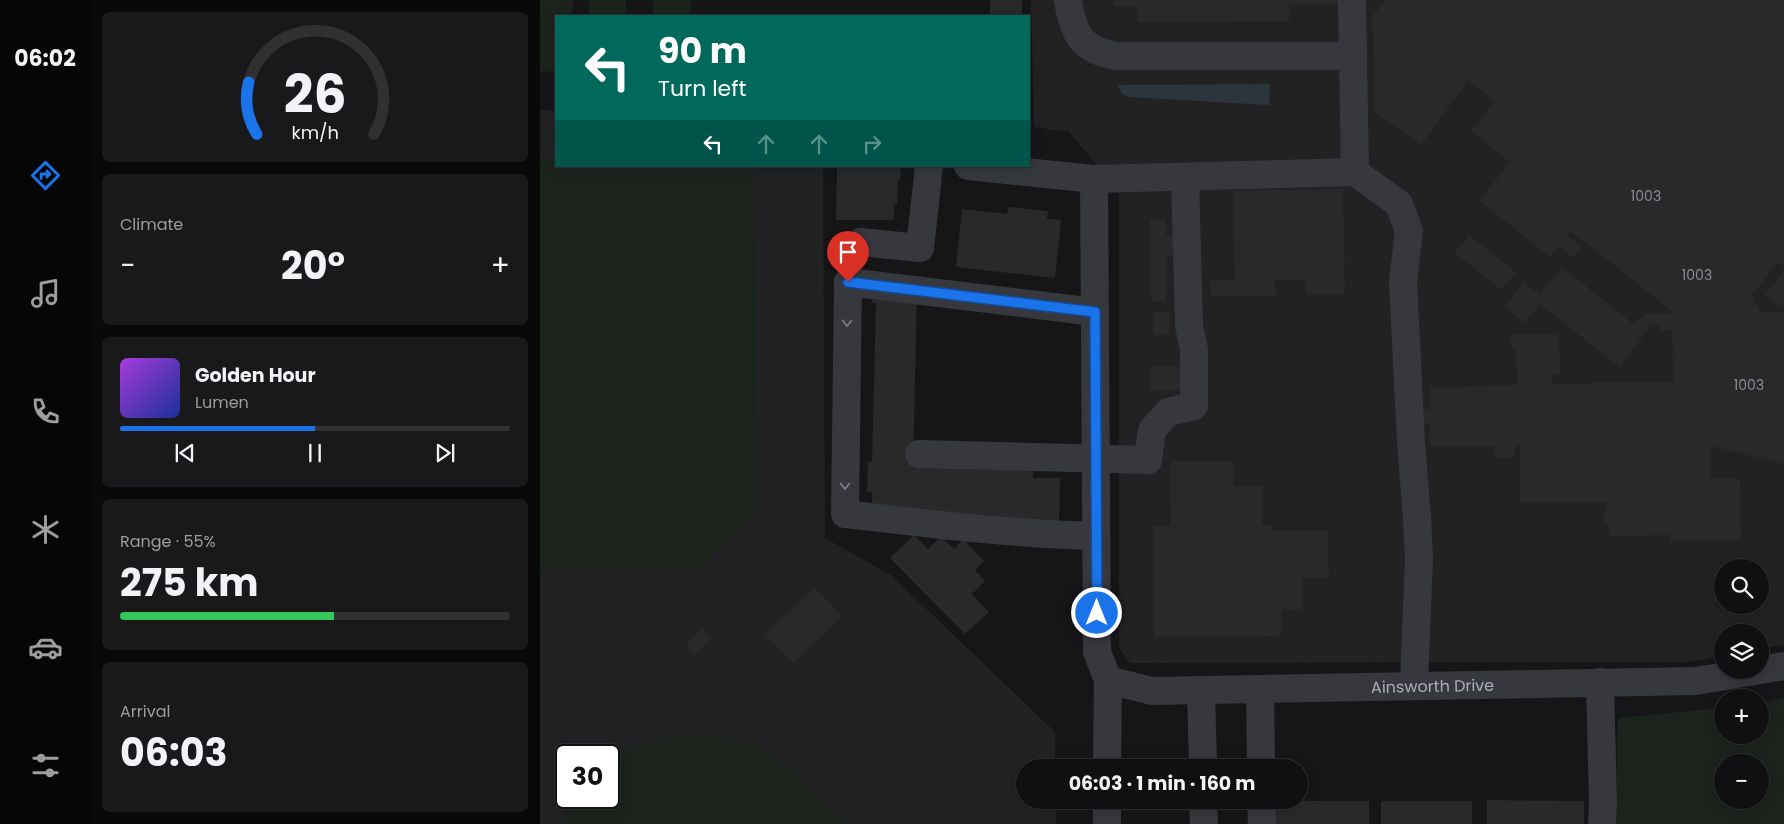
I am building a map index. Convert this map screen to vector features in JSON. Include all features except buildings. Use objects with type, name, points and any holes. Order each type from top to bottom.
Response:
[{"type":"street","points":[[1068,0],[1074,30],[1092,50],[1103,54],[1118,56],[1353,56]]},
{"type":"street","points":[[1352,0],[1354,172]]},
{"type":"street","points":[[860,242],[920,248],[929,167]]},
{"type":"street","points":[[978,167],[1094,179],[1354,172],[1399,204],[1408,231],[1404,282],[1411,443],[1419,557],[1414,685]]},
{"type":"street","points":[[919,454],[1148,460],[1152,430],[1168,412],[1194,406],[1194,350],[1189,325],[1185,177]]},
{"type":"street","points":[[1094,179],[1097,652],[1108,680],[1108,759]]},
{"type":"street","points":[[1095,312],[848,282],[845,514],[966,528],[1096,536]]},
{"type":"street","name":"Ainsworth Drive","points":[[1769,668],[1784,666]]},
{"type":"street","name":"Ainsworth Drive","points":[[1108,680],[1152,691],[1696,681],[1714,678]]},
{"type":"street","points":[[1600,682],[1602,824]]},
{"type":"street","points":[[1260,689],[1261,759]]},
{"type":"street","points":[[1201,690],[1202,759]]},
{"type":"street","points":[[1107,809],[1107,824]]},
{"type":"street","points":[[1203,809],[1204,824]]},
{"type":"street","points":[[1261,809],[1262,824]]},
{"type":"shaded area","points":[[540,0],[573,0],[572,15],[555,15],[555,72],[540,71]]},
{"type":"shaded area","points":[[590,0],[626,0],[626,15],[589,15]]},
{"type":"shaded area","points":[[654,0],[691,0],[690,15],[653,15]]},
{"type":"shaded area","points":[[1031,0],[1784,0],[1784,645],[1769,648],[1769,624],[1714,624],[1714,657],[1686,662],[1130,663],[1119,647],[1119,191],[1069,132],[1034,127]]},
{"type":"shaded area","points":[[1270,84],[1269,105],[1128,97],[1122,93],[1117,85]]},
{"type":"shaded area","points":[[540,110],[555,111],[555,167],[823,167],[825,538],[892,576],[1055,732],[1055,759],[1016,759],[1016,809],[1056,809],[1056,824],[540,824]]},
{"type":"shaded area","points":[[540,156],[555,156],[555,167],[753,167],[759,513],[698,570],[540,570]]},
{"type":"shaded area","points":[[1784,697],[1784,824],[1616,824],[1618,718],[1714,709],[1714,744],[1769,744],[1769,701]]},
{"type":"shaded area","points":[[690,735],[720,736],[758,746],[792,768],[846,824],[561,824],[567,809],[620,809],[620,756],[648,743]]},
{"type":"route","points":[[848,282],[1095,312],[1097,613]]}]
